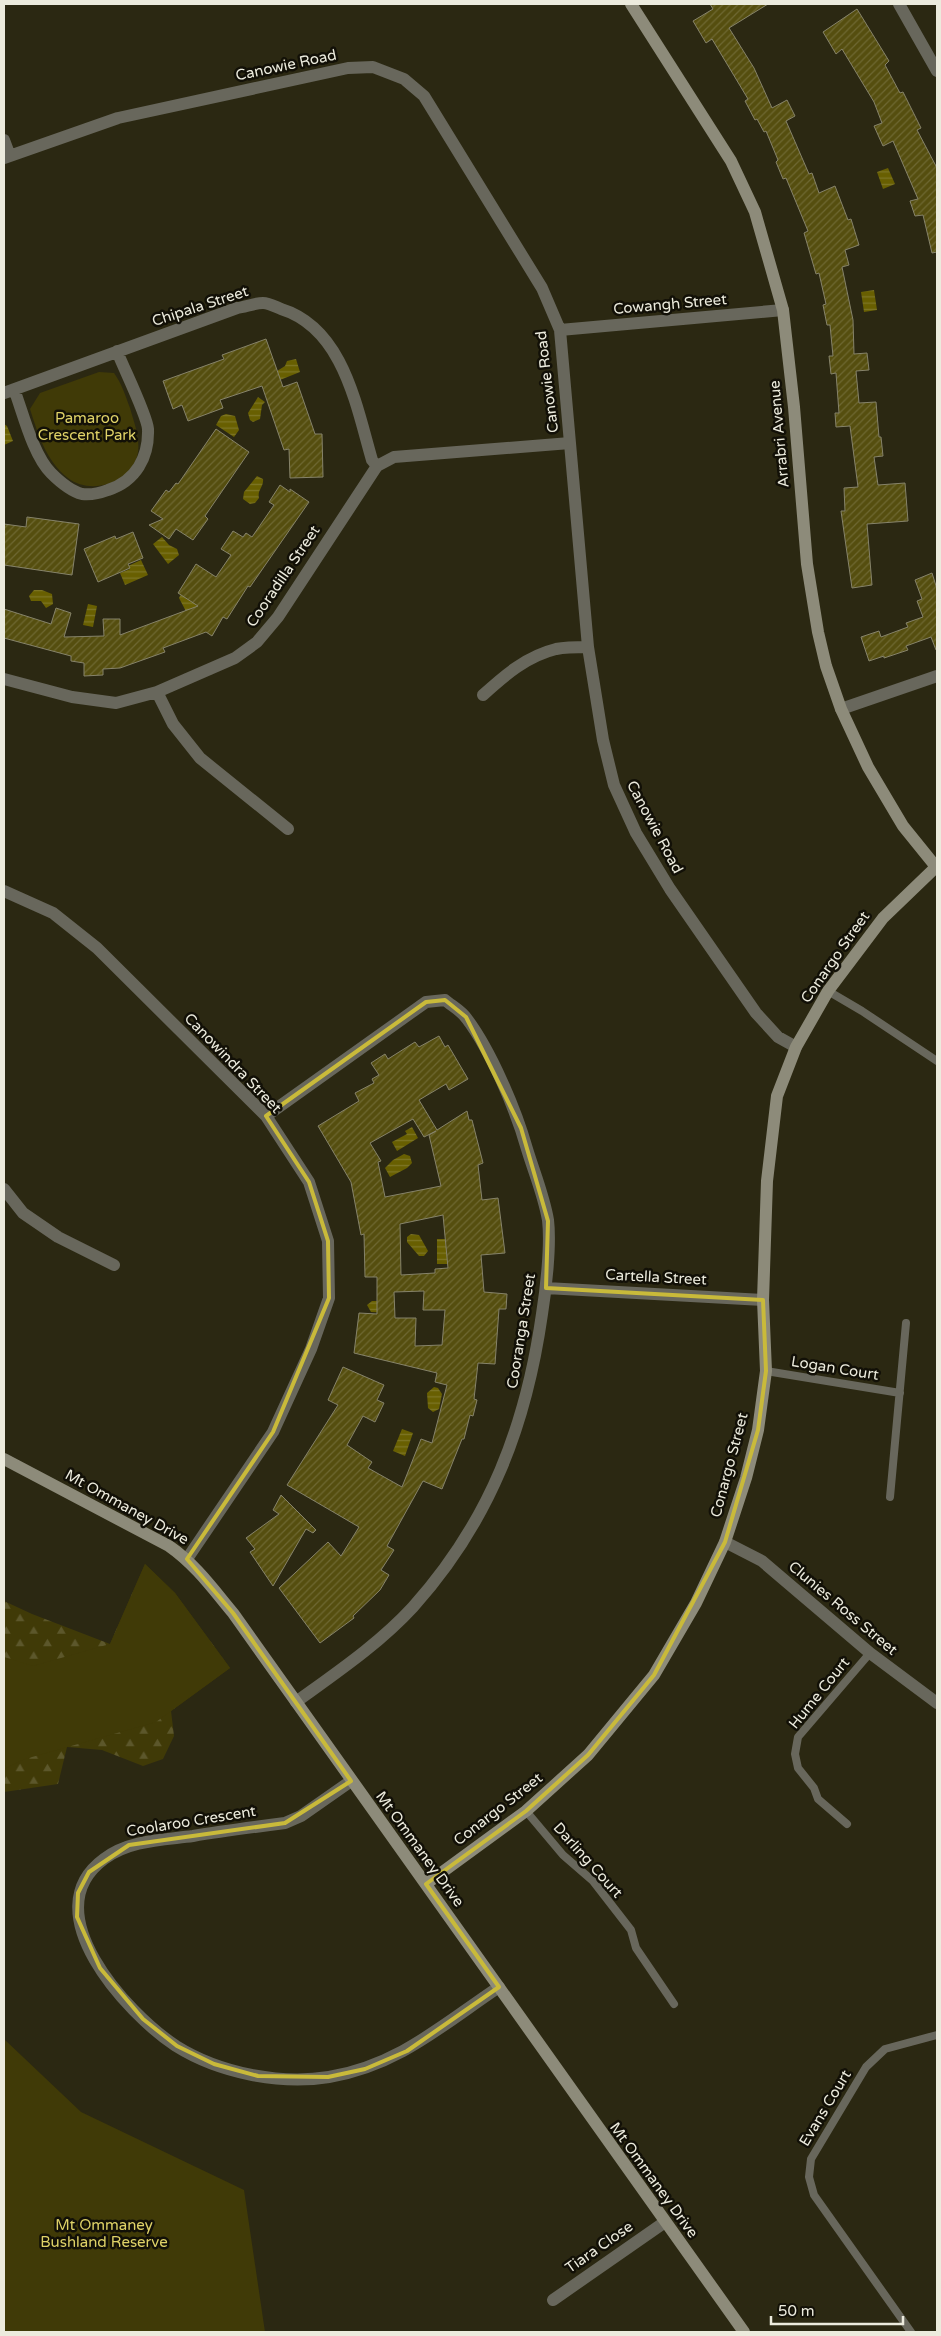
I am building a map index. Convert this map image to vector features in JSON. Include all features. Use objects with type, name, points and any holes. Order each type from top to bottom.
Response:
[{"type":"street","name":"Arrabri Avenue","points":[[631,4],[731,161],[755,212],[783,310],[794,408],[807,564],[826,666],[841,709],[868,767],[904,826],[937,867]]},
{"type":"street","points":[[898,4],[937,71]]},
{"type":"street","name":"Canowie Road","points":[[7,157],[118,118],[348,68],[373,67],[404,79],[424,96],[438,114],[542,288],[560,330],[588,646],[602,740],[614,785],[636,833],[670,889],[756,1013],[778,1037],[796,1047]]},
{"type":"street","points":[[4,140],[7,157]]},
{"type":"street","name":"Chipala Street","points":[[9,391],[237,308],[264,303],[292,312],[310,323],[335,354],[344,369],[372,460],[377,466]]},
{"type":"street","name":"Cowangh Street","points":[[560,330],[783,310]]},
{"type":"street","points":[[9,391],[38,453],[49,471],[64,486],[82,494],[98,494],[112,489],[131,479],[142,463],[147,445],[148,426],[117,351]]},
{"type":"street","points":[[377,466],[394,457],[570,443]]},
{"type":"street","name":"Cooradilla Street","points":[[4,679],[72,697],[116,703],[157,692],[235,658],[257,642],[278,617],[377,466]]},
{"type":"street","points":[[483,695],[502,677],[525,661],[556,649],[588,646]]},
{"type":"street","points":[[841,709],[937,676]]},
{"type":"street","points":[[157,692],[173,724],[200,758],[288,829]]},
{"type":"street","name":"Conargo Street","points":[[426,1884],[526,1811],[588,1755],[654,1675],[696,1603],[725,1542],[746,1478],[758,1430],[766,1371],[764,1300],[766,1181],[777,1096],[796,1047],[828,990],[883,918],[937,867]]},
{"type":"street","name":"Canowindra Street","points":[[4,891],[53,913],[97,948],[266,1116],[309,1182],[328,1241],[329,1298],[311,1349],[273,1432],[187,1559]]},
{"type":"street","name":"Cooranga Street","points":[[266,1116],[426,1002],[446,1000],[466,1017],[500,1080],[521,1128],[548,1220],[546,1288],[527,1398],[508,1455],[482,1510],[449,1562],[413,1607],[369,1649],[296,1702]]},
{"type":"street","points":[[4,1189],[23,1213],[58,1237],[114,1265]]},
{"type":"street","name":"Cartella Street","points":[[546,1288],[764,1300]]},
{"type":"street","name":"Mt Ommaney Drive","points":[[4,1459],[170,1546],[187,1559],[233,1613],[744,2332]]},
{"type":"street","name":"Clunies Ross Street","points":[[725,1542],[762,1562],[870,1653],[937,1703]]},
{"type":"street","name":"Coolaroo Crescent","points":[[351,1781],[301,1816],[285,1823],[129,1845],[104,1858],[88,1872],[78,1893],[77,1917],[84,1938],[100,1968],[143,2019],[177,2046],[214,2064],[258,2076],[288,2079],[328,2077],[365,2069],[406,2051],[499,1987]]},
{"type":"street","name":"Tiara Close","points":[[553,2300],[665,2222]]},
{"type":"lane","points":[[828,990],[937,1062]]},
{"type":"lane","name":"Logan Court","points":[[890,1497],[906,1323]]},
{"type":"lane","name":"Logan Court","points":[[766,1371],[900,1393]]},
{"type":"lane","name":"Hume Court","points":[[847,1824],[818,1799],[814,1788],[798,1768],[795,1754],[798,1737],[870,1653]]},
{"type":"lane","name":"Darling Court","points":[[526,1811],[563,1854],[593,1881],[632,1930],[636,1948],[674,2004]]},
{"type":"lane","name":"Evans Court","points":[[911,2332],[814,2195],[809,2177],[811,2159],[866,2067],[885,2049],[937,2035]]},
{"type":"highlighted area","points":[[445,1000],[466,1017],[521,1128],[548,1221],[546,1288],[763,1300],[766,1371],[758,1430],[725,1542],[654,1675],[588,1755],[526,1811],[426,1884],[499,1987],[407,2051],[365,2069],[328,2077],[258,2076],[214,2064],[177,2046],[143,2019],[100,1968],[77,1917],[78,1893],[89,1872],[129,1845],[285,1823],[351,1781],[233,1613],[187,1559],[273,1432],[329,1298],[328,1241],[309,1182],[266,1116],[426,1002]]},
{"type":"green space","name":"Pamaroo Crescent Park","points":[[99,372],[114,373],[121,385],[136,430],[138,452],[135,463],[120,479],[99,486],[88,486],[68,478],[54,464],[36,428],[30,409],[40,393]]},
{"type":"green space","points":[[145,1564],[175,1593],[230,1668],[171,1711],[174,1736],[163,1759],[143,1766],[102,1750],[67,1747],[58,1784],[4,1792],[4,1601],[32,1614],[110,1644]]},
{"type":"green space","points":[[145,1564],[175,1593],[230,1668],[156,1722],[25,1759],[4,1769],[4,1657],[33,1666],[110,1644]]},
{"type":"green space","name":"Mt Ommaney Bushland Reserve","points":[[4,2039],[81,2112],[244,2190],[265,2332],[4,2332]]},
{"type":"shaded area","points":[[888,168],[895,184],[883,189],[877,172]]},
{"type":"shaded area","points":[[874,290],[877,310],[864,312],[861,292]]},
{"type":"shaded area","points":[[296,359],[300,372],[280,380],[277,371],[285,366],[287,361]]},
{"type":"shaded area","points":[[258,397],[265,402],[262,405],[260,419],[253,422],[250,420],[248,413]]},
{"type":"shaded area","points":[[226,414],[235,416],[239,430],[234,437],[216,425],[221,416]]},
{"type":"shaded area","points":[[4,424],[7,426],[13,441],[4,445]]},
{"type":"shaded area","points":[[257,476],[263,479],[263,484],[259,498],[255,503],[250,504],[243,499],[244,492]]},
{"type":"shaded area","points":[[162,537],[169,545],[177,549],[179,555],[168,564],[153,544]]},
{"type":"shaded area","points":[[141,560],[148,575],[125,585],[120,573],[130,569],[128,566]]},
{"type":"shaded area","points":[[34,590],[42,590],[52,594],[53,604],[46,608],[41,601],[31,601],[29,596]]},
{"type":"shaded area","points":[[181,594],[200,606],[191,621],[179,598]]},
{"type":"shaded area","points":[[88,604],[97,606],[93,627],[83,625]]},
{"type":"shaded area","points":[[412,1127],[418,1138],[397,1151],[392,1142],[407,1134],[405,1131]]},
{"type":"shaded area","points":[[404,1154],[410,1156],[412,1163],[407,1168],[390,1177],[385,1168],[393,1160]]},
{"type":"shaded area","points":[[411,1234],[419,1235],[428,1251],[424,1256],[419,1256],[407,1242],[407,1237]]},
{"type":"shaded area","points":[[437,1239],[445,1239],[448,1264],[437,1264]]},
{"type":"shaded area","points":[[372,1301],[392,1301],[395,1308],[390,1313],[371,1312],[367,1305]]},
{"type":"shaded area","points":[[434,1387],[438,1388],[442,1394],[439,1409],[433,1412],[428,1408],[427,1393]]},
{"type":"shaded area","points":[[402,1429],[413,1433],[405,1456],[393,1451]]},
{"type":"building","points":[[710,4],[768,4],[729,28],[754,68],[772,108],[787,100],[795,116],[786,121],[809,174],[812,173],[819,193],[835,186],[848,220],[851,219],[859,245],[845,250],[849,265],[842,267],[853,320],[854,354],[867,353],[869,370],[856,371],[859,403],[876,402],[879,437],[881,437],[883,456],[874,457],[878,485],[905,483],[908,521],[867,524],[872,585],[852,588],[841,511],[845,511],[844,488],[858,487],[850,426],[836,427],[835,413],[839,413],[836,373],[831,374],[829,356],[833,356],[830,325],[827,325],[823,305],[826,304],[819,273],[816,274],[804,233],[808,231],[786,178],[783,179],[776,162],[778,160],[766,131],[764,132],[757,119],[755,120],[745,101],[748,99],[712,39],[706,43],[693,21],[713,9]]},
{"type":"building","points":[[857,9],[889,61],[885,65],[900,93],[903,92],[921,128],[917,130],[937,168],[937,252],[932,253],[923,215],[915,216],[910,201],[918,199],[893,141],[883,146],[874,126],[882,123],[874,102],[842,49],[836,54],[823,32]]},
{"type":"building","points":[[266,339],[283,387],[297,382],[315,434],[322,434],[323,477],[290,478],[289,449],[284,450],[262,386],[220,400],[223,408],[188,421],[182,405],[173,409],[163,381],[224,359],[222,355]]},
{"type":"building","points":[[216,429],[249,452],[205,516],[208,519],[193,540],[176,529],[169,539],[149,525],[163,519],[151,511],[166,490],[169,492],[176,483],[178,484]]},
{"type":"building","points":[[280,485],[290,492],[290,489],[309,502],[250,587],[248,586],[227,619],[223,617],[212,636],[206,632],[163,648],[165,652],[120,668],[103,669],[103,675],[84,676],[84,663],[71,661],[71,656],[4,638],[4,609],[51,624],[56,608],[71,613],[64,637],[104,636],[103,619],[120,619],[120,635],[198,606],[178,593],[196,564],[216,577],[231,555],[221,549],[233,531],[243,537],[246,533],[252,537],[274,505],[269,502]]},
{"type":"building","points":[[27,517],[79,524],[72,575],[4,565],[4,524],[26,527]]},
{"type":"building","points":[[133,532],[143,558],[128,564],[130,568],[98,582],[84,549],[115,536],[116,539]]},
{"type":"building","points":[[932,573],[937,589],[937,650],[931,637],[906,646],[908,650],[869,661],[861,637],[879,631],[881,637],[908,627],[906,623],[923,617],[917,601],[922,599],[915,580]]},
{"type":"building","points":[[439,1036],[445,1047],[448,1045],[468,1079],[449,1090],[446,1084],[419,1100],[437,1130],[467,1111],[469,1120],[472,1120],[483,1163],[478,1165],[482,1200],[498,1198],[505,1253],[481,1255],[484,1292],[507,1294],[506,1309],[499,1309],[495,1364],[478,1363],[474,1399],[477,1400],[473,1416],[470,1415],[464,1439],[462,1439],[442,1489],[423,1481],[387,1546],[394,1550],[381,1570],[389,1575],[380,1590],[353,1616],[354,1618],[320,1643],[279,1588],[328,1542],[341,1556],[359,1527],[287,1485],[338,1405],[328,1400],[343,1367],[384,1385],[377,1400],[384,1403],[375,1422],[363,1416],[347,1445],[372,1462],[368,1468],[402,1487],[421,1439],[432,1443],[447,1385],[435,1382],[437,1373],[354,1353],[359,1313],[377,1314],[377,1277],[365,1277],[364,1234],[361,1235],[351,1182],[318,1126],[359,1101],[355,1093],[374,1083],[372,1079],[379,1075],[371,1063],[385,1054],[388,1059],[415,1042],[419,1047]],"holes":[[[413,1119],[424,1137],[436,1131],[429,1135],[441,1186],[385,1197],[378,1162],[381,1161],[370,1143]],[[443,1215],[448,1268],[435,1269],[435,1273],[401,1275],[400,1224]],[[424,1291],[423,1310],[445,1310],[442,1345],[415,1346],[416,1318],[395,1318],[394,1292]]]},
{"type":"building","points":[[281,1495],[316,1530],[313,1533],[306,1529],[273,1586],[250,1552],[255,1549],[246,1538],[279,1514],[273,1510]]}]
